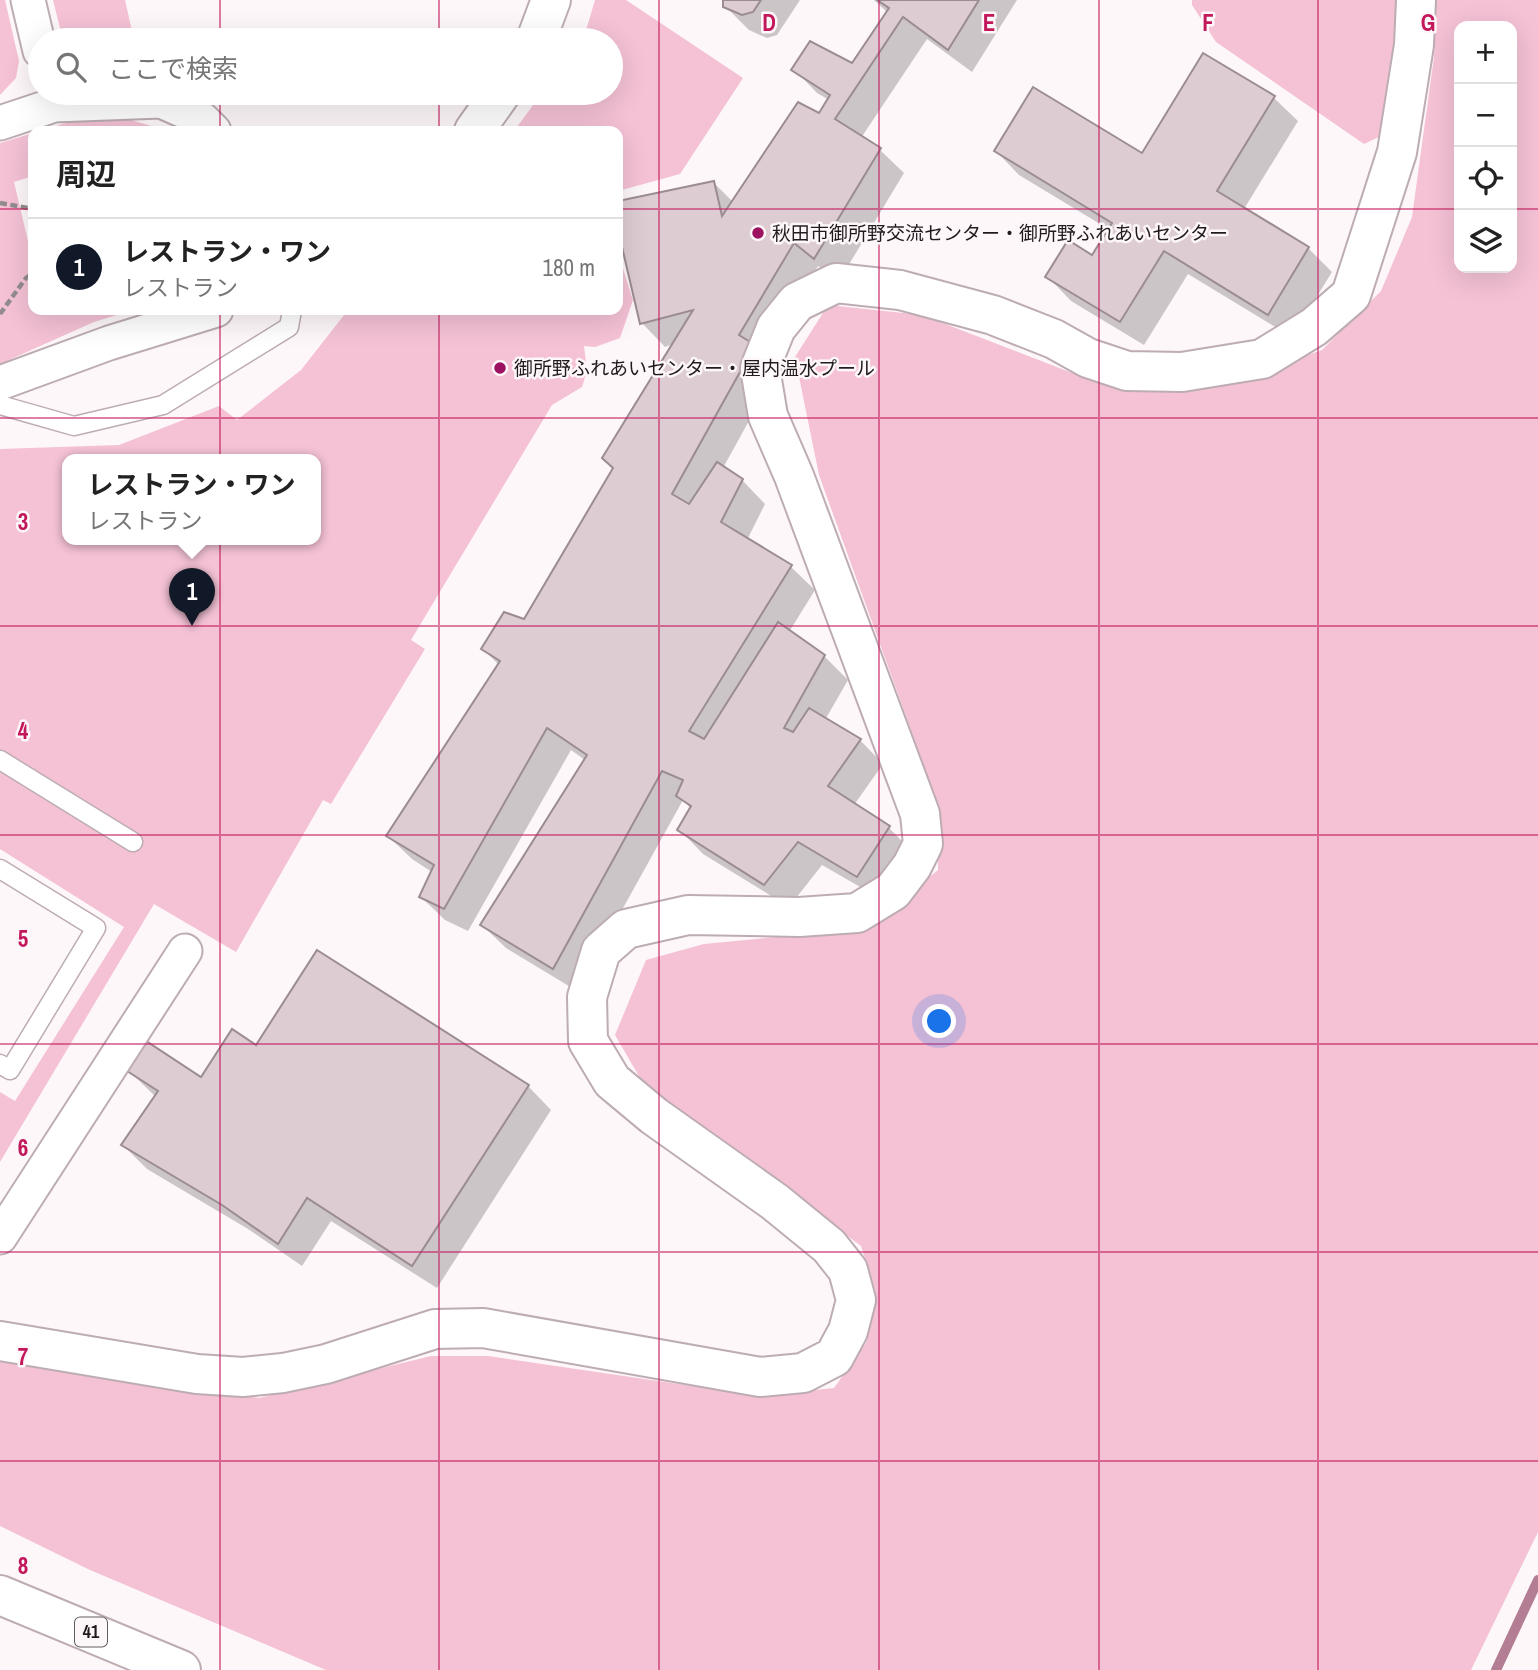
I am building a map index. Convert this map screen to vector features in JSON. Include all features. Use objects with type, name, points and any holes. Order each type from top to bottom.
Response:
[{"type":"street","points":[[28,0],[35,28]]},
{"type":"street","points":[[540,28],[551,0]]},
{"type":"street","points":[[0,1341],[197,1374],[243,1377],[315,1366],[435,1329],[459,1328],[483,1328],[760,1377],[803,1373],[834,1357],[848,1331],[856,1300],[848,1270],[829,1246],[775,1202],[654,1116],[611,1081],[588,1041],[587,997],[601,951],[626,929],[688,915],[799,917],[857,913],[894,891],[912,866],[923,844],[920,814],[794,476],[768,416],[760,368],[776,328],[797,302],[836,283],[900,290],[993,315],[1054,339],[1088,358],[1127,371],[1182,372],[1262,359],[1314,327],[1351,295],[1397,152],[1414,45],[1416,0]]},
{"type":"street","points":[[0,123],[39,105]]},
{"type":"street","points":[[170,105],[201,119],[209,126]]},
{"type":"street","points":[[478,126],[492,105]]},
{"type":"street","points":[[0,383],[109,343],[200,315]]},
{"type":"street","points":[[0,1237],[185,951]]},
{"type":"street","name":"41","points":[[0,1595],[181,1670]]},
{"type":"lane","points":[[0,405],[74,426],[163,405],[289,327],[291,315]]},
{"type":"lane","points":[[0,760],[132,842]]},
{"type":"lane","points":[[0,869],[96,928],[10,1070],[0,1064]]},
{"type":"path","points":[[0,203],[28,208]]},
{"type":"path","points":[[0,314],[28,277]]},
{"type":"shaded area","points":[[0,0],[5,0],[19,61],[16,78],[0,95]]},
{"type":"shaded area","points":[[53,0],[125,0],[131,28],[60,28]]},
{"type":"shaded area","points":[[595,0],[626,0],[743,78],[680,174],[623,190],[623,126],[518,126],[533,105],[623,105],[623,28],[587,27]]},
{"type":"shaded area","points":[[1192,0],[1402,0],[1383,135],[1364,144],[1216,42],[1192,5]]},
{"type":"shaded area","points":[[1436,0],[1538,0],[1538,1532],[1471,1670],[326,1670],[90,1570],[0,1526],[0,1350],[259,1398],[431,1356],[488,1356],[760,1396],[834,1388],[866,1343],[876,1293],[861,1246],[643,1083],[615,1035],[646,960],[704,944],[868,928],[938,870],[938,805],[819,475],[795,357],[828,305],[922,315],[1093,381],[1224,385],[1322,350],[1381,291],[1412,217],[1434,57]]},
{"type":"shaded area","points":[[118,116],[151,126],[56,126],[73,121]]},
{"type":"shaded area","points":[[28,135],[28,178],[14,182],[28,241],[28,315],[117,315],[94,322],[0,364],[0,143]]},
{"type":"shaded area","points":[[623,269],[633,300],[620,338],[595,347],[584,346],[587,371],[582,387],[552,405],[411,640],[425,649],[331,804],[323,800],[236,952],[154,904],[0,1162],[0,1092],[15,1101],[124,927],[0,849],[0,449],[119,445],[219,406],[237,420],[301,370],[344,315],[623,315]]},
{"type":"building","points":[[723,0],[761,0],[753,12],[742,15],[723,7]]},
{"type":"building","points":[[877,0],[979,0],[948,50],[903,17],[835,119],[881,148],[814,259],[794,243],[739,335],[755,345],[672,494],[689,504],[717,462],[743,479],[721,522],[792,565],[689,731],[704,739],[778,622],[825,655],[784,728],[793,732],[809,708],[861,739],[828,786],[890,826],[857,877],[798,842],[764,885],[677,830],[691,806],[676,796],[683,780],[662,771],[553,969],[480,925],[587,755],[547,728],[444,909],[419,897],[434,865],[386,836],[500,661],[481,649],[504,612],[524,619],[613,468],[602,458],[693,310],[640,324],[623,251],[623,200],[714,181],[722,216],[798,102],[819,113],[830,95],[791,70],[810,41],[852,63],[889,8]]},
{"type":"building","points":[[1203,53],[1275,96],[1217,191],[1309,247],[1268,315],[1164,251],[1120,322],[1045,277],[1068,240],[1092,255],[1112,223],[994,151],[1033,87],[1142,153]]},
{"type":"building","points":[[317,950],[529,1085],[412,1266],[307,1198],[278,1244],[222,1205],[121,1145],[158,1091],[127,1071],[146,1041],[201,1077],[232,1029],[256,1045]]},
{"type":"waterway","points":[[1496,1670],[1538,1580]]},
{"type":"place","name":"秋田市御所野交流センター・御所野ふれあいセンター","points":[[758,233]]},
{"type":"place","name":"御所野ふれあいセンター・屋内温水プール","points":[[500,368]]},
{"type":"place","name":"レストラン・ワン","points":[[192,626]]}]
